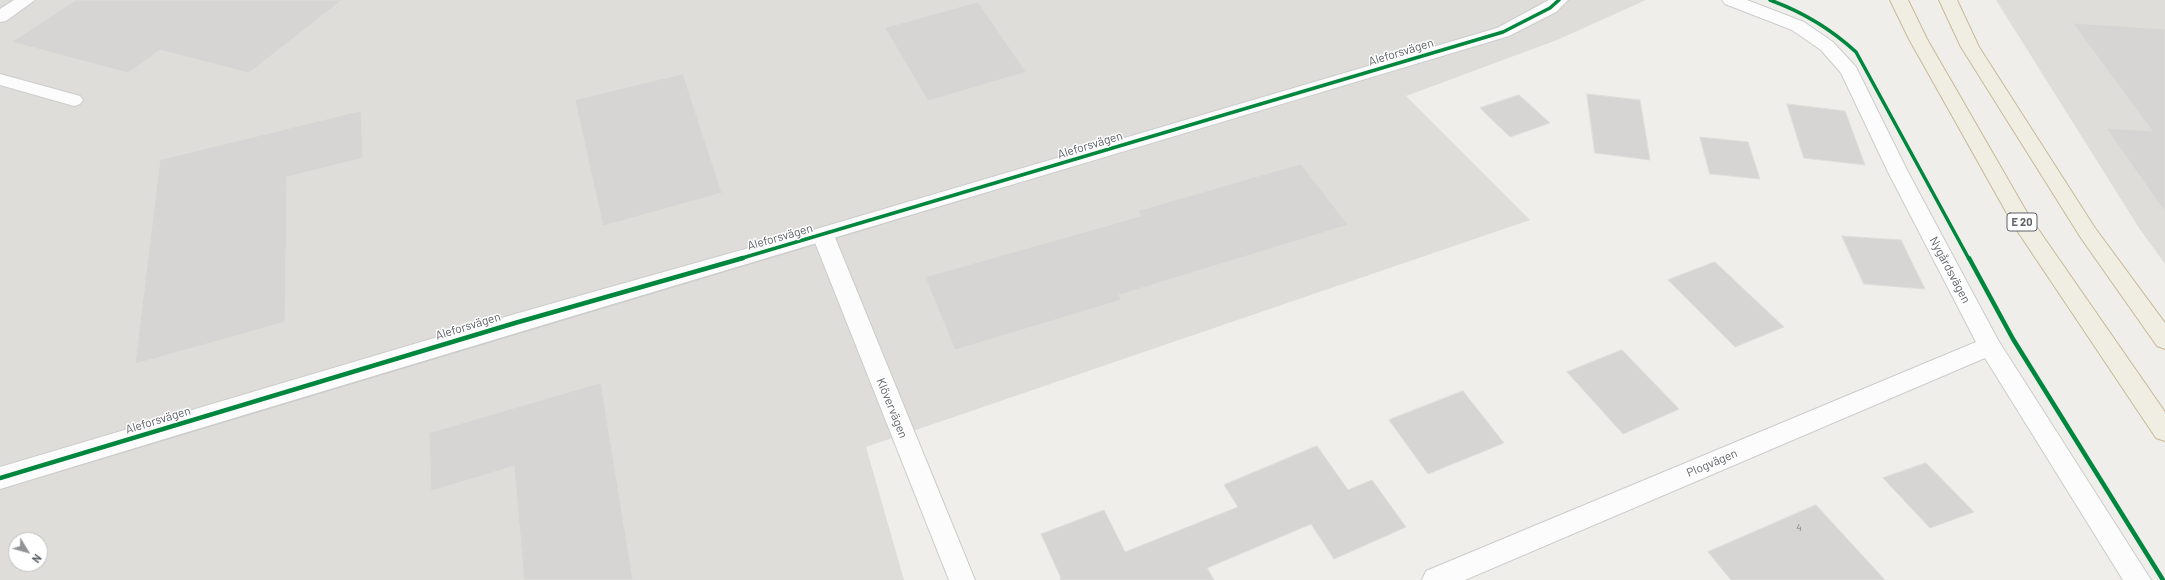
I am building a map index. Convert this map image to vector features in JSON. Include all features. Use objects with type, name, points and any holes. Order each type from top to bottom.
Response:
[{"type":"highway","name":"E 20","points":[[1899,0],[1922,46],[2022,221],[2165,432]]},
{"type":"highway","points":[[1948,0],[1970,47],[2088,233],[2165,340]]},
{"type":"street","points":[[0,17],[26,0]]},
{"type":"street","name":"Aleforsvägen","points":[[0,478],[515,323],[823,235],[1503,32],[1550,8],[1558,0]]},
{"type":"street","name":"Nygårdsvägen","points":[[1731,0],[1798,26],[1827,46],[1849,71],[1898,172],[1990,346],[2138,580]]},
{"type":"street","name":"Klövervägen","points":[[823,235],[962,580]]},
{"type":"street","name":"Plogvägen","points":[[1435,580],[1990,346]]},
{"type":"lane","points":[[0,78],[74,100]]},
{"type":"shaded area","points":[[0,0],[1646,0],[1557,40],[1406,96],[1530,220],[866,447],[904,580],[0,580]]},
{"type":"shaded area","points":[[1996,0],[2165,0],[2165,264],[2139,228]]},
{"type":"building","points":[[76,0],[342,0],[249,73],[160,50],[128,73],[12,42]]},
{"type":"building","points":[[978,2],[1026,72],[928,101],[885,28]]},
{"type":"building","points":[[2073,23],[2165,29],[2165,212],[2106,128],[2152,131]]},
{"type":"building","points":[[683,74],[722,193],[603,226],[575,100]]},
{"type":"building","points":[[1587,94],[1640,100],[1650,160],[1595,153]]},
{"type":"building","points":[[1519,95],[1550,123],[1510,137],[1480,108]]},
{"type":"building","points":[[1787,104],[1845,111],[1865,165],[1804,158]]},
{"type":"building","points":[[361,111],[363,158],[287,177],[285,322],[135,364],[160,160]]},
{"type":"building","points":[[1700,137],[1748,142],[1760,179],[1710,174]]},
{"type":"building","points":[[1301,164],[1348,225],[1119,295],[1121,300],[955,350],[925,277],[1141,216],[1138,211]]},
{"type":"building","points":[[1842,236],[1901,240],[1925,289],[1864,284]]},
{"type":"building","points":[[1715,262],[1784,327],[1735,347],[1668,280]]},
{"type":"building","points":[[1622,350],[1679,409],[1623,434],[1567,372]]},
{"type":"building","points":[[601,383],[633,580],[524,580],[514,466],[431,491],[429,433]]},
{"type":"building","points":[[1463,391],[1504,443],[1428,474],[1389,420]]},
{"type":"building","points":[[1317,446],[1348,490],[1372,480],[1406,527],[1334,559],[1311,524],[1207,568],[1214,580],[1060,580],[1061,578],[1041,534],[1104,510],[1125,552],[1238,507],[1224,485]]},
{"type":"building","points":[[1926,463],[1974,512],[1930,528],[1883,478]]},
{"type":"building","points":[[1816,505],[1885,580],[1731,580],[1708,552]]},
{"type":"cycle path","points":[[0,478],[515,323],[823,235],[1503,32],[1550,8],[1559,0]]},
{"type":"cycle path","points":[[1770,0],[1816,20],[1836,34],[1856,52],[2013,339],[2163,580]]}]
